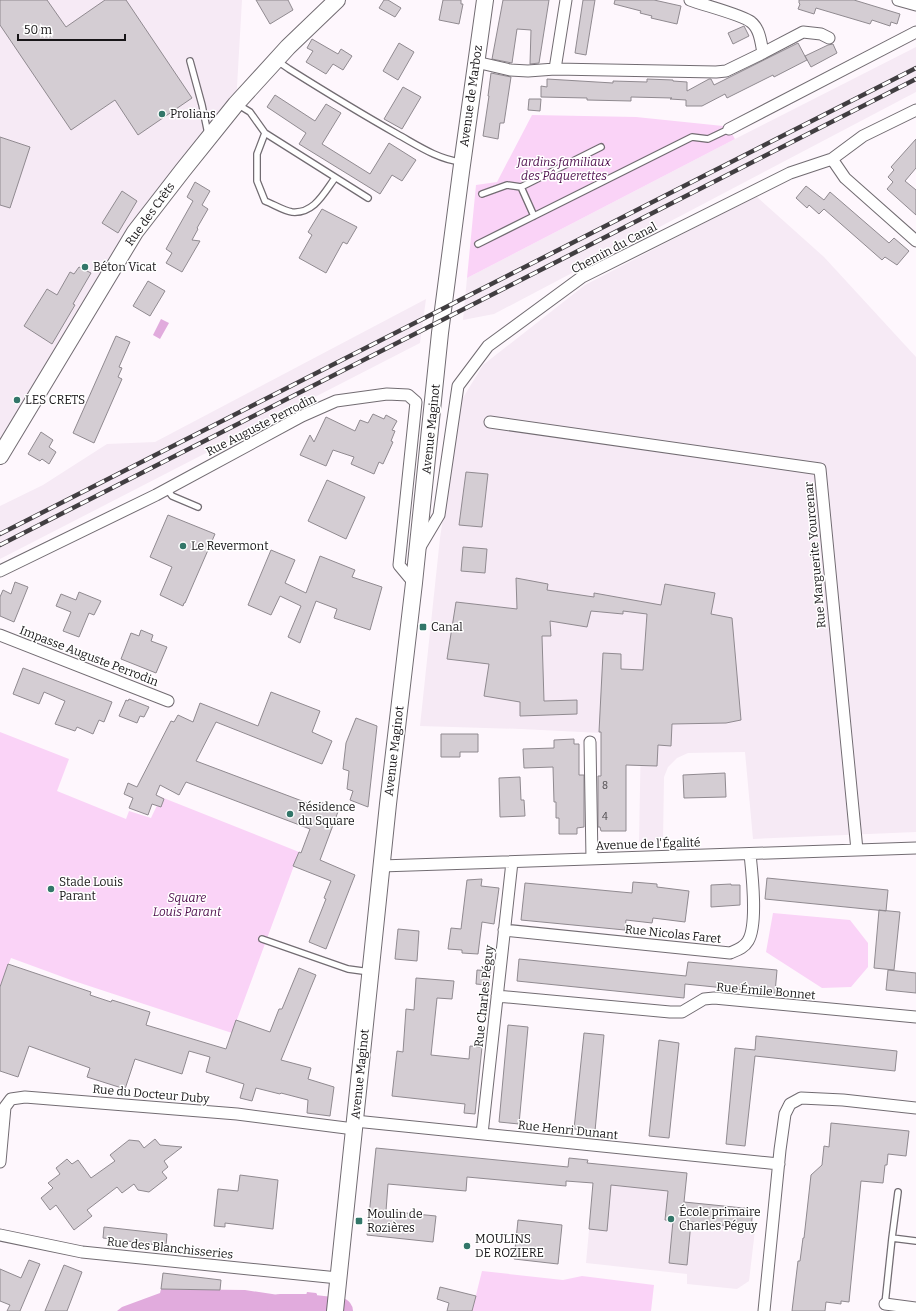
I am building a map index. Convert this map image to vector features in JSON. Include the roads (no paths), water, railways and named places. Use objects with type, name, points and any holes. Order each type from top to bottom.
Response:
[{"type":"main road","name":"Rue des Crêts","points":[[0,456],[135,232],[236,104],[276,60],[337,0]]},
{"type":"main road","name":"Avenue de Marboz","points":[[458,192],[486,0]]},
{"type":"main road","name":"Avenue Maginot","points":[[335,1311],[370,972],[414,583],[440,333],[458,192]]},
{"type":"street","points":[[555,69],[566,0]]},
{"type":"street","points":[[690,0],[710,3],[751,22],[757,29],[763,53]]},
{"type":"street","points":[[898,0],[916,5]]},
{"type":"street","points":[[476,62],[510,70],[528,71],[555,69],[716,72],[726,71],[803,32],[821,34],[829,38]]},
{"type":"street","points":[[729,129],[916,32]]},
{"type":"street","name":"Chemin du Canal","points":[[417,551],[439,515],[458,386],[488,346],[582,277],[790,173],[832,160],[863,136],[916,110]]},
{"type":"street","points":[[832,160],[845,178],[916,242]]},
{"type":"street","name":"Rue Auguste Perrodin","points":[[0,571],[167,488],[302,416],[336,401],[386,394],[408,395],[416,402],[399,565],[414,583]]},
{"type":"street","name":"Rue Marguerite Yourcenar","points":[[490,422],[820,469],[856,850]]},
{"type":"street","name":"Impasse Auguste Perrodin","points":[[0,636],[168,701]]},
{"type":"street","points":[[590,742],[592,859]]},
{"type":"street","name":"Avenue de l'Égalité","points":[[382,866],[916,848]]},
{"type":"street","name":"Rue Nicolas Faret","points":[[504,930],[730,953],[740,949],[748,940],[753,922],[750,854]]},
{"type":"street","name":"Rue Charles Péguy","points":[[482,1134],[512,862]]},
{"type":"street","name":"Rue Émile Bonnet","points":[[497,996],[670,1012],[682,1012],[704,999],[714,998],[916,1017]]},
{"type":"street","name":"Rue du Docteur Duby","points":[[0,1162],[5,1107],[11,1099],[25,1097],[354,1125]]},
{"type":"street","points":[[764,1311],[785,1114],[790,1104],[801,1098],[843,1100],[916,1108]]},
{"type":"street","name":"Rue Henri Dunant","points":[[354,1125],[482,1134],[779,1164]]},
{"type":"street","name":"Rue des Blanchisseries","points":[[0,1235],[82,1252],[338,1283]]},
{"type":"street","points":[[885,1304],[916,1308]]},
{"type":"lane","points":[[276,60],[288,69],[372,120],[435,155],[462,162]]},
{"type":"lane","points":[[190,61],[202,105],[209,139]]},
{"type":"lane","points":[[236,104],[250,112],[265,133],[368,198]]},
{"type":"lane","points":[[478,244],[692,137],[708,139],[729,129]]},
{"type":"lane","points":[[265,133],[257,154],[257,181],[265,201],[291,212],[304,211],[317,204],[335,178]]},
{"type":"lane","points":[[482,194],[506,185],[521,187],[601,147]]},
{"type":"lane","points":[[521,187],[534,216]]},
{"type":"lane","points":[[167,488],[172,496],[198,507]]},
{"type":"lane","points":[[262,939],[348,969],[370,972]]},
{"type":"lane","points":[[885,1304],[898,1192]]},
{"type":"lane","points":[[892,1238],[916,1241]]},
{"type":"waterway","points":[[280,1307],[305,1307],[340,1311]]},
{"type":"railway","points":[[0,534],[916,68]]},
{"type":"railway","points":[[0,545],[916,79]]},
{"type":"place","name":"Prolians","points":[[162,114]]},
{"type":"place","name":"Béton Vicat","points":[[85,267]]},
{"type":"place","name":"LES CRETS","points":[[17,400]]},
{"type":"place","name":"Le Revermont","points":[[183,546]]},
{"type":"place","name":"Canal","points":[[423,627]]},
{"type":"place","name":"Résidence du Square","points":[[290,814]]},
{"type":"place","name":"Stade Louis Parant","points":[[51,889]]},
{"type":"place","name":"École primaire Charles Péguy","points":[[671,1219]]},
{"type":"place","name":"Moulin de Rozières","points":[[359,1221]]},
{"type":"place","name":"MOULINS DE ROZIERE","points":[[467,1246]]},
{"type":"park label","name":"Jardins familiaux des Pâquerettes","points":[[564,169]]},
{"type":"park label","name":"Square Louis Parant","points":[[187,905]]}]
